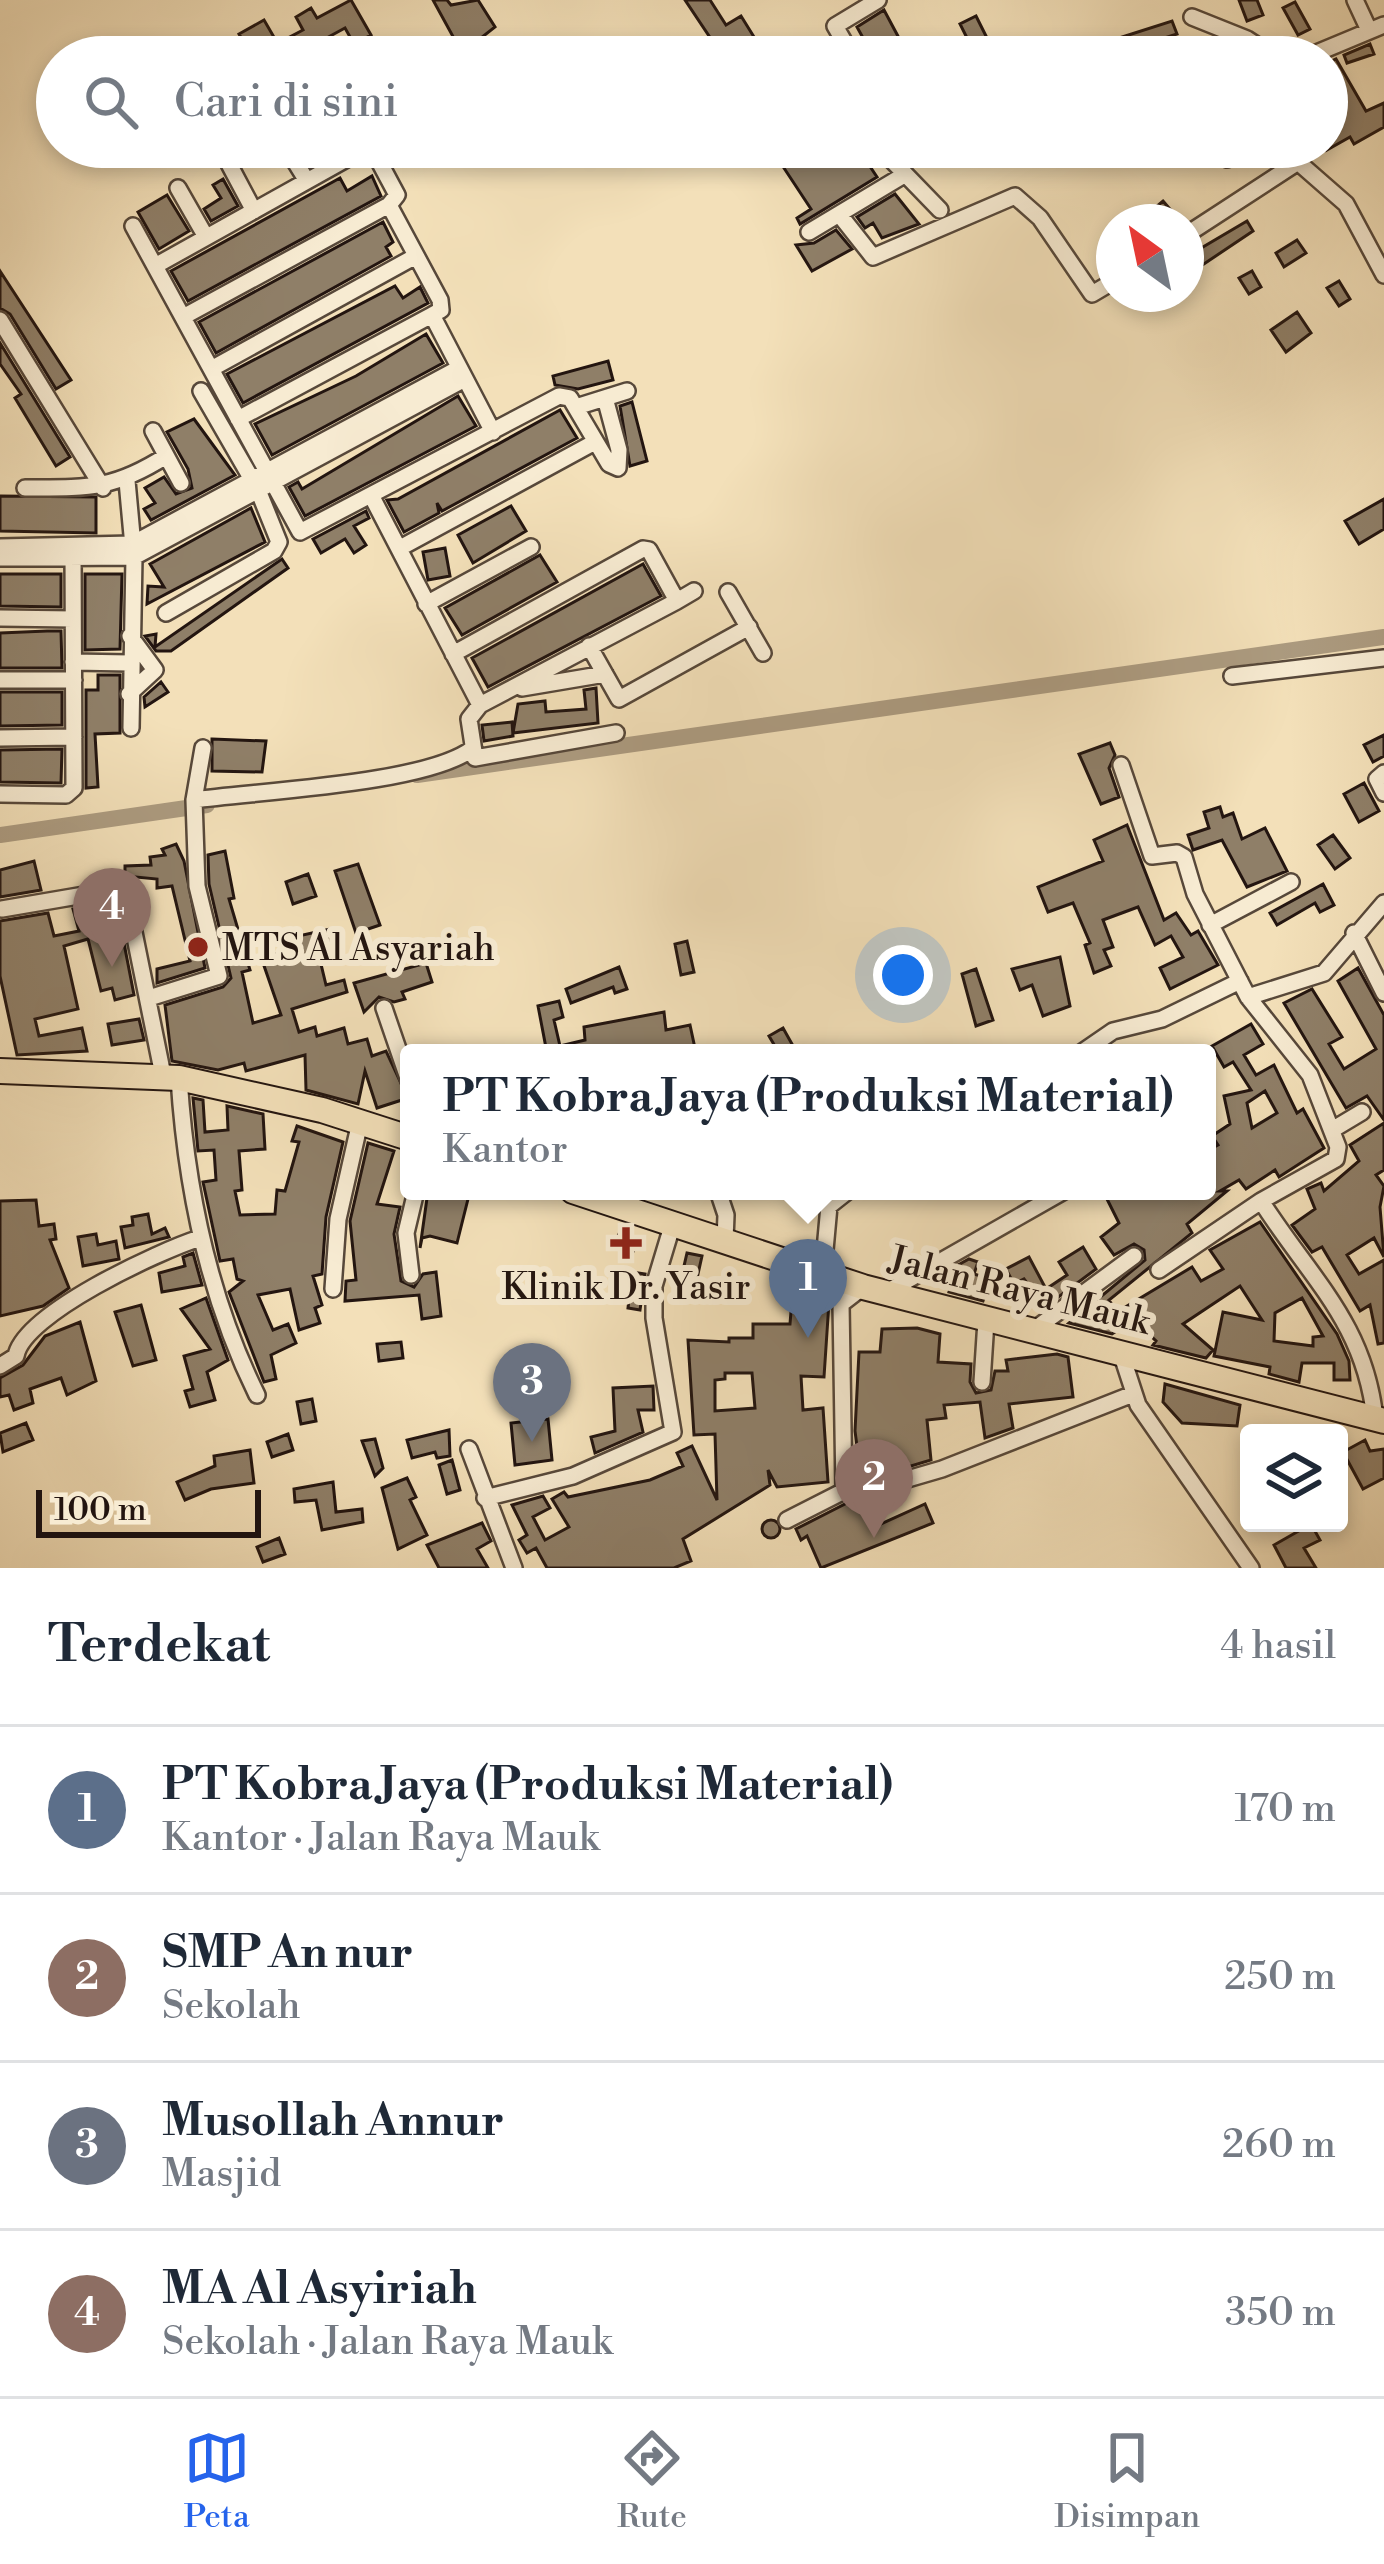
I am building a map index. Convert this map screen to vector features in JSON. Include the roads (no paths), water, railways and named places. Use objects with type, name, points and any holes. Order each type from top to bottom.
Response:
[{"type":"main road","points":[[0,1071],[171,1079],[400,1135]]},
{"type":"main road","name":"Jalan Raya Mauk","points":[[601,1200],[874,1290],[1379,1420]]},
{"type":"street","points":[[841,36],[835,26],[878,0]]},
{"type":"street","points":[[1348,39],[1376,26],[1355,0]]},
{"type":"street","points":[[1192,17],[1242,36]]},
{"type":"street","points":[[231,168],[254,211]]},
{"type":"street","points":[[299,168],[307,181]]},
{"type":"street","points":[[155,266],[330,168]]},
{"type":"street","points":[[182,317],[389,205],[397,195],[383,168]]},
{"type":"street","points":[[898,168],[940,210]]},
{"type":"street","points":[[1204,222],[1275,168]]},
{"type":"street","points":[[1309,168],[1346,204],[1384,275]]},
{"type":"street","points":[[808,232],[904,175]]},
{"type":"street","points":[[178,188],[206,237]]},
{"type":"street","points":[[839,214],[873,257],[1016,196],[1040,218],[1092,294],[1096,292]]},
{"type":"street","points":[[238,419],[442,305],[389,205]]},
{"type":"street","points":[[134,226],[238,419],[262,482],[278,547],[166,614]]},
{"type":"street","points":[[211,368],[416,256]]},
{"type":"street","points":[[431,315],[493,432]]},
{"type":"street","points":[[0,320],[103,488]]},
{"type":"street","points":[[0,558],[133,550],[462,374]]},
{"type":"street","points":[[576,407],[627,391]]},
{"type":"street","points":[[201,392],[262,482],[304,533],[559,396],[570,398],[618,468],[619,450],[605,398]]},
{"type":"street","points":[[152,431],[182,483]]},
{"type":"street","points":[[400,548],[596,442]]},
{"type":"street","points":[[25,488],[103,488],[127,481],[166,456]]},
{"type":"street","points":[[127,481],[133,550],[131,728]]},
{"type":"street","points":[[372,497],[480,705]]},
{"type":"street","points":[[0,547],[73,554]]},
{"type":"street","points":[[426,604],[531,547]]},
{"type":"street","points":[[453,654],[643,549],[649,550],[677,601]]},
{"type":"street","points":[[0,794],[70,794],[73,554]]},
{"type":"street","points":[[616,734],[475,758],[470,719],[480,705],[694,592]]},
{"type":"street","points":[[728,592],[763,653]]},
{"type":"street","points":[[0,618],[73,619]]},
{"type":"street","points":[[590,646],[619,699],[749,628]]},
{"type":"street","points":[[129,694],[155,670],[130,636]]},
{"type":"street","points":[[1232,676],[1384,658]]},
{"type":"street","points":[[73,662],[129,663]]},
{"type":"street","points":[[507,690],[605,674]]},
{"type":"street","points":[[0,680],[74,680]]},
{"type":"street","points":[[0,738],[74,737]]},
{"type":"street","points":[[149,998],[218,979],[197,886],[199,832],[194,803],[203,748]]},
{"type":"street","points":[[194,803],[413,772],[454,763],[472,749]]},
{"type":"street","points":[[1121,765],[1152,856],[1181,854],[1210,925],[1248,997],[1310,1075],[1338,1147],[1334,1163],[1262,1201],[1159,1270]]},
{"type":"street","points":[[1384,773],[1377,779],[1384,793]]},
{"type":"street","points":[[1210,925],[1291,882]]},
{"type":"street","points":[[2,909],[124,888],[171,1079],[200,1238],[257,1395]]},
{"type":"street","points":[[1248,997],[1324,973],[1384,903]]},
{"type":"street","points":[[1354,934],[1384,993]]},
{"type":"street","points":[[1094,1044],[1113,1031],[1162,1019],[1240,981]]},
{"type":"street","points":[[384,1008],[400,1055]]},
{"type":"street","points":[[1332,1130],[1362,1112]]},
{"type":"street","points":[[333,1289],[338,1219],[359,1122]]},
{"type":"street","points":[[411,1276],[406,1233],[414,1200]]},
{"type":"street","points":[[721,1200],[726,1215],[724,1240]]},
{"type":"street","points":[[823,1272],[829,1206],[837,1200]]},
{"type":"street","points":[[844,1491],[842,1304],[1047,1200]]},
{"type":"street","points":[[1262,1201],[1352,1328],[1379,1420]]},
{"type":"street","points":[[484,1498],[573,1476],[673,1432],[654,1318],[654,1286],[673,1223]]},
{"type":"street","points":[[0,1366],[15,1358],[18,1344],[34,1327],[148,1258],[200,1238]]},
{"type":"street","points":[[1031,1332],[1134,1256]]},
{"type":"street","points":[[982,1382],[986,1321]]},
{"type":"street","points":[[1120,1350],[1132,1394],[1251,1568]]},
{"type":"street","points":[[788,1520],[844,1491],[870,1490],[942,1469],[1132,1394]]},
{"type":"street","points":[[469,1449],[514,1568]]},
{"type":"waterway","points":[[417,775],[1384,637]]},
{"type":"waterway","points":[[0,835],[207,805]]},
{"type":"place","name":"MTS Al Asyariah","points":[[198,947]]},
{"type":"place","name":"MA Al Asyiriah","points":[[112,967]]},
{"type":"place","name":"Klinik Dr. Yasir","points":[[626,1243]]},
{"type":"place","name":"PT Kobra Jaya (Produksi Material)","points":[[808,1338]]},
{"type":"place","name":"Musollah Annur","points":[[532,1442]]},
{"type":"place","name":"SMP An nur","points":[[874,1538]]}]
